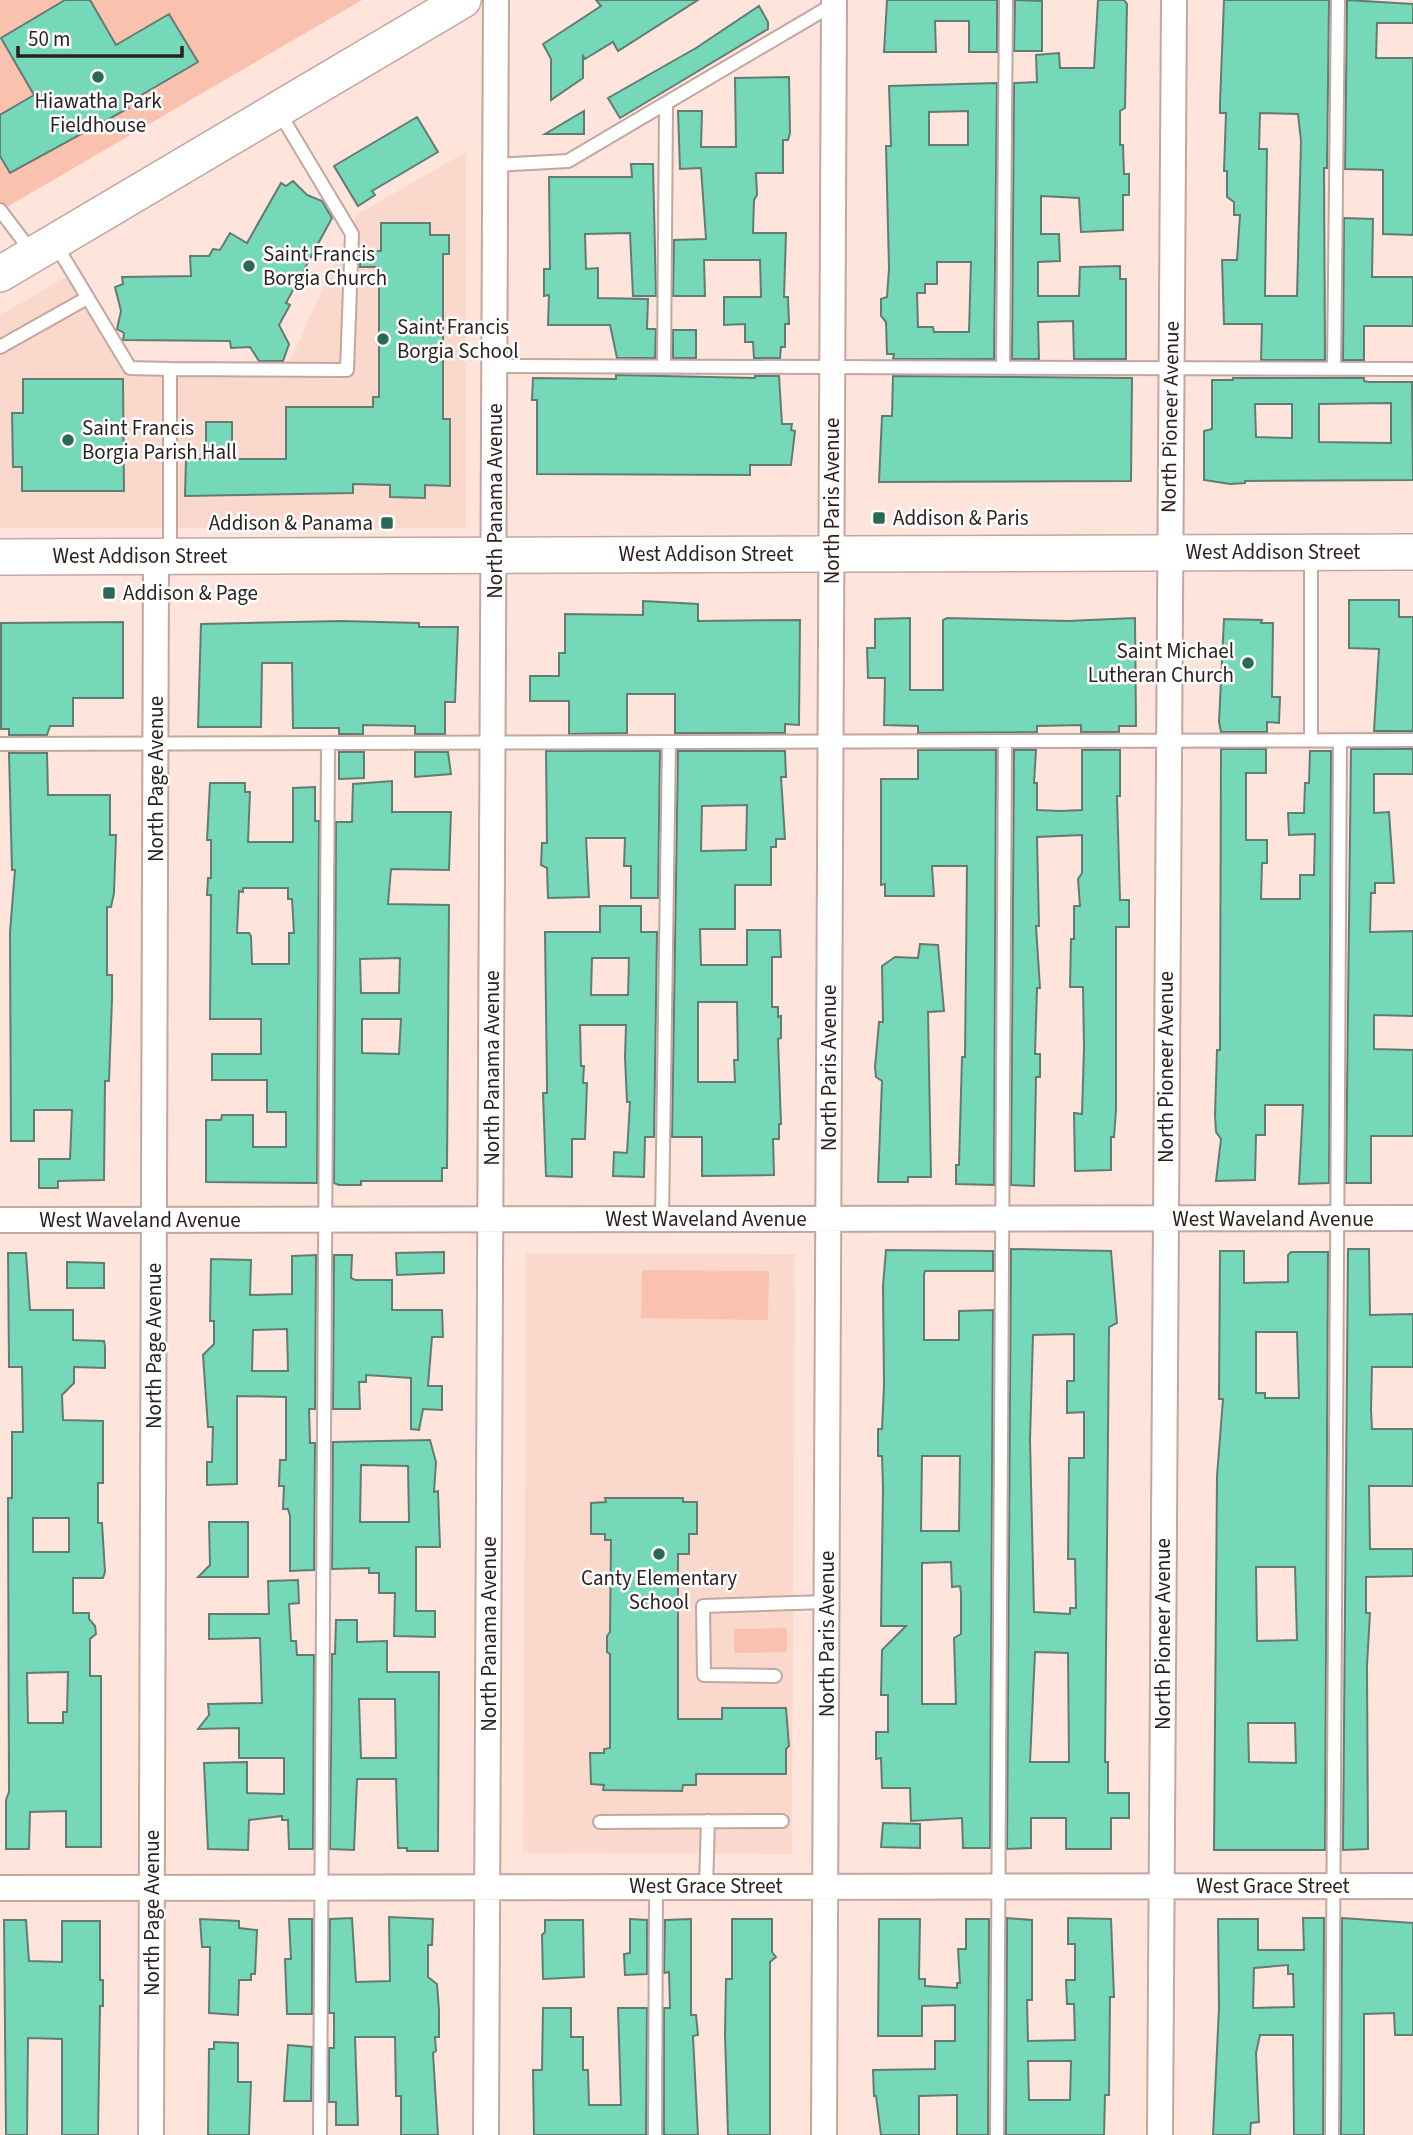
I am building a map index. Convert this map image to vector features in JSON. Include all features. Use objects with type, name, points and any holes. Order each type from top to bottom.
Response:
[{"type":"street","points":[[0,274],[463,0]]},
{"type":"street","name":"North Panama Avenue","points":[[486,2135],[496,0]]},
{"type":"street","name":"North Pioneer Avenue","points":[[1160,2135],[1167,741],[1174,0]]},
{"type":"street","name":"North Paris Avenue","points":[[824,2135],[834,2]]},
{"type":"street","name":"West Addison Street","points":[[0,557],[1413,552]]},
{"type":"street","name":"North Page Avenue","points":[[151,2135],[156,744],[163,556]]},
{"type":"street","name":"West Waveland Avenue","points":[[0,1220],[1413,1218]]},
{"type":"street","name":"West Grace Street","points":[[0,1888],[1413,1886]]},
{"type":"lane","points":[[1003,368],[1006,0]]},
{"type":"lane","points":[[1334,369],[1338,0]]},
{"type":"lane","points":[[496,165],[568,161],[834,2]]},
{"type":"lane","points":[[664,367],[666,104]]},
{"type":"lane","points":[[0,211],[44,248],[87,298],[130,368],[347,370],[352,234],[278,110]]},
{"type":"lane","points":[[0,347],[87,298]]},
{"type":"lane","points":[[495,366],[1413,369]]},
{"type":"lane","points":[[163,556],[170,369]]},
{"type":"lane","points":[[1311,552],[1311,740]]},
{"type":"lane","points":[[0,744],[1413,740]]},
{"type":"lane","points":[[997,2135],[1005,741]]},
{"type":"lane","points":[[1332,2135],[1340,741]]},
{"type":"lane","points":[[320,2135],[328,743]]},
{"type":"lane","points":[[662,1219],[668,743]]},
{"type":"lane","points":[[775,1676],[704,1675],[703,1606],[827,1602]]},
{"type":"lane","points":[[706,1886],[708,1821]]},
{"type":"lane","points":[[600,1822],[782,1821]]},
{"type":"lane","points":[[655,2135],[656,1887]]},
{"type":"shaded area","points":[[0,0],[362,0],[0,211]]},
{"type":"shaded area","name":"Saint Francis Borgia School","points":[[466,152],[466,528],[0,528],[0,315],[66,277],[105,314],[133,364],[288,366],[356,215]]},
{"type":"shaded area","name":"Canty Elementary School","points":[[526,1253],[795,1254],[792,1854],[523,1853]]},
{"type":"shaded area","points":[[642,1270],[769,1271],[768,1320],[641,1318]]},
{"type":"shaded area","points":[[787,1628],[787,1652],[734,1653],[734,1629]]},
{"type":"building","name":"Hiawatha Park Fieldhouse","points":[[65,0],[90,0],[116,45],[169,14],[198,62],[126,104],[129,108],[10,173],[0,156],[0,115],[34,95],[1,38]]},
{"type":"building","points":[[596,0],[698,0],[618,51],[613,42],[585,59],[583,56],[583,78],[551,100],[551,59],[543,44],[601,6]]},
{"type":"building","points":[[887,0],[997,0],[997,52],[969,52],[969,21],[935,21],[936,52],[884,52]]},
{"type":"building","points":[[1015,0],[1042,1],[1042,51],[1014,51]]},
{"type":"building","points":[[1098,0],[1124,0],[1127,4],[1125,108],[1120,111],[1120,145],[1123,145],[1124,174],[1129,174],[1129,195],[1123,195],[1123,230],[1081,232],[1079,198],[1041,196],[1041,234],[1059,234],[1060,261],[1038,262],[1038,296],[1079,296],[1080,267],[1120,266],[1120,279],[1126,279],[1126,359],[1074,359],[1073,321],[1038,322],[1039,359],[1012,359],[1014,83],[1037,82],[1036,55],[1059,53],[1060,68],[1094,68]]},
{"type":"building","points":[[1224,0],[1329,0],[1327,168],[1324,168],[1325,360],[1261,360],[1262,324],[1224,324],[1222,260],[1237,260],[1240,215],[1234,215],[1234,202],[1227,197],[1227,171],[1224,171],[1226,113],[1220,113]],"holes":[[[1260,113],[1298,114],[1301,141],[1297,296],[1265,296],[1267,149],[1259,149]]]},
{"type":"building","points":[[1347,0],[1413,4],[1413,23],[1377,23],[1376,58],[1413,58],[1413,235],[1383,234],[1383,170],[1345,169]]},
{"type":"building","points":[[759,6],[768,22],[768,29],[620,118],[608,98],[696,48]]},
{"type":"building","points":[[789,77],[790,133],[788,140],[783,140],[783,173],[756,173],[753,233],[786,233],[784,297],[788,297],[789,324],[785,324],[785,347],[781,347],[780,358],[754,358],[753,342],[745,342],[745,324],[724,325],[724,297],[761,297],[760,260],[704,260],[705,296],[673,296],[674,240],[706,239],[701,168],[680,169],[678,111],[702,111],[701,147],[736,147],[735,78]]},
{"type":"building","points":[[997,83],[994,359],[893,359],[894,354],[887,354],[886,322],[881,316],[881,299],[887,297],[889,268],[886,146],[891,146],[889,86]],"holes":[[[968,111],[968,145],[929,145],[929,112]],[[937,262],[971,262],[969,332],[934,332],[933,327],[918,327],[917,293],[925,293],[925,284],[937,284]]]},
{"type":"building","points":[[584,111],[584,134],[545,134]]},
{"type":"building","points":[[417,117],[438,152],[372,191],[375,195],[358,206],[334,166]]},
{"type":"building","points":[[631,164],[653,164],[656,296],[633,296],[630,233],[585,234],[586,269],[598,268],[598,298],[648,299],[647,329],[656,329],[655,358],[617,358],[610,325],[548,325],[549,295],[544,296],[544,269],[550,269],[549,177],[632,177]]},
{"type":"building","name":"Saint Francis Borgia Church","points":[[293,181],[307,195],[322,201],[332,218],[286,303],[290,305],[279,325],[289,344],[283,361],[259,361],[250,347],[231,348],[230,341],[123,340],[124,333],[117,329],[121,311],[115,287],[123,284],[122,277],[191,276],[190,256],[209,256],[213,249],[220,250],[230,233],[247,243],[281,183],[286,186]]},
{"type":"building","points":[[1344,218],[1373,219],[1372,277],[1413,277],[1413,326],[1364,326],[1364,360],[1343,360]]},
{"type":"building","points":[[381,223],[430,223],[430,235],[449,235],[449,254],[443,254],[443,419],[450,419],[450,486],[425,485],[425,498],[390,497],[390,485],[353,484],[353,493],[185,496],[186,459],[206,459],[206,422],[232,422],[232,459],[286,459],[286,407],[373,407],[373,397],[379,397],[379,267],[360,267],[360,251],[381,251]]},
{"type":"building","points":[[673,330],[696,330],[696,358],[673,358]]},
{"type":"building","points":[[616,375],[755,378],[779,376],[782,424],[792,424],[791,430],[795,431],[791,465],[750,465],[750,475],[537,474],[537,400],[532,400],[533,378],[616,379]]},
{"type":"building","points":[[893,376],[1132,378],[1131,481],[879,482],[882,416],[892,416]]},
{"type":"building","points":[[1364,378],[1364,381],[1369,382],[1412,382],[1413,480],[1245,481],[1230,484],[1204,480],[1204,431],[1212,429],[1212,380]],"holes":[[[1391,403],[1391,443],[1319,442],[1319,404]],[[1255,404],[1292,404],[1292,438],[1256,437]]]},
{"type":"building","name":"Saint Francis Borgia Parish Hall","points":[[23,379],[123,379],[124,491],[22,491],[22,467],[13,467],[12,413],[23,413]]},
{"type":"building","points":[[1349,600],[1399,600],[1399,617],[1413,617],[1413,731],[1374,731],[1379,649],[1349,648]]},
{"type":"building","points":[[643,601],[698,604],[698,621],[800,620],[799,725],[785,724],[785,733],[675,733],[675,694],[627,694],[627,733],[569,734],[569,701],[530,701],[530,676],[559,676],[559,653],[565,653],[565,614],[643,615]]},
{"type":"building","points":[[910,618],[910,690],[943,690],[943,620],[947,618],[1067,621],[1135,618],[1136,726],[1119,726],[1119,732],[1081,732],[1081,725],[1037,726],[1037,732],[918,733],[918,726],[884,725],[885,678],[868,678],[867,648],[875,648],[875,619]]},
{"type":"building","name":"Saint Michael Lutheran Church","points":[[1224,619],[1273,623],[1272,697],[1280,697],[1279,723],[1267,722],[1267,732],[1221,732],[1219,722]]},
{"type":"building","points":[[342,621],[458,627],[455,702],[445,702],[445,734],[415,734],[415,726],[363,725],[363,734],[339,734],[339,728],[293,728],[292,663],[262,663],[261,727],[198,727],[201,624]]},
{"type":"building","points":[[123,622],[123,698],[73,698],[73,726],[50,726],[47,735],[9,735],[9,729],[1,729],[1,623]]},
{"type":"building","points":[[1221,749],[1266,749],[1266,773],[1246,773],[1246,840],[1267,840],[1267,863],[1262,863],[1261,899],[1300,899],[1300,875],[1314,875],[1315,834],[1289,835],[1288,813],[1304,813],[1310,751],[1331,751],[1329,1183],[1299,1184],[1303,1105],[1265,1105],[1265,1135],[1256,1135],[1255,1180],[1216,1181],[1221,1139],[1216,1132],[1215,1115],[1217,1050],[1220,1050]]},
{"type":"building","points":[[1351,749],[1413,749],[1413,774],[1374,774],[1374,813],[1389,812],[1394,883],[1375,883],[1375,893],[1371,893],[1370,932],[1413,931],[1413,1016],[1374,1015],[1374,1049],[1413,1050],[1413,1136],[1371,1136],[1371,1183],[1346,1183]]},
{"type":"building","points":[[918,750],[996,750],[994,1185],[956,1184],[956,1165],[959,1165],[962,1057],[965,1057],[967,866],[932,866],[934,896],[885,896],[885,884],[881,885],[881,779],[918,779]]},
{"type":"building","points":[[1014,750],[1036,750],[1034,783],[1037,783],[1037,810],[1060,811],[1082,810],[1082,750],[1120,750],[1120,796],[1117,796],[1120,900],[1129,900],[1129,927],[1116,927],[1116,1110],[1114,1137],[1111,1137],[1111,1170],[1075,1171],[1074,1113],[1082,1114],[1083,987],[1070,987],[1071,939],[1074,939],[1074,906],[1080,906],[1078,879],[1082,873],[1082,835],[1037,837],[1039,926],[1036,926],[1040,988],[1037,988],[1035,1054],[1040,1054],[1040,1077],[1036,1077],[1034,1186],[1011,1185]]},
{"type":"building","points":[[546,751],[660,751],[658,898],[631,898],[631,866],[624,866],[625,838],[586,838],[589,897],[548,898],[547,868],[541,865],[542,843],[547,843]]},
{"type":"building","points":[[678,751],[785,751],[786,777],[781,777],[785,839],[776,839],[776,847],[771,847],[771,885],[735,885],[735,929],[700,929],[701,965],[747,965],[747,930],[780,930],[781,957],[772,957],[772,1007],[778,1007],[778,1017],[781,1016],[781,1038],[778,1039],[781,1124],[779,1139],[773,1139],[774,1175],[702,1176],[702,1137],[672,1137]],"holes":[[[747,805],[746,850],[701,851],[702,806]],[[698,1002],[737,1002],[738,1060],[734,1060],[735,1082],[698,1082]]]},
{"type":"building","points":[[339,752],[364,752],[364,778],[339,779]]},
{"type":"building","points":[[415,752],[448,752],[451,774],[415,777]]},
{"type":"building","points":[[9,753],[47,753],[48,795],[110,795],[110,835],[116,835],[114,893],[111,907],[107,907],[107,975],[112,975],[112,999],[109,1081],[105,1081],[104,1180],[58,1181],[58,1188],[39,1188],[39,1159],[70,1159],[72,1110],[34,1110],[34,1141],[11,1141],[10,932],[15,870],[12,870]]},
{"type":"building","points":[[392,781],[392,812],[451,812],[449,870],[391,869],[388,904],[449,905],[447,1168],[442,1168],[442,1181],[361,1181],[361,1185],[334,1183],[336,822],[352,822],[353,784]],"holes":[[[400,958],[399,993],[361,993],[360,959]],[[362,1019],[401,1019],[399,1054],[362,1053]]]},
{"type":"building","points":[[210,783],[245,783],[245,792],[250,792],[248,842],[293,842],[293,788],[315,787],[315,821],[319,821],[317,1183],[206,1182],[206,1120],[221,1120],[222,1115],[253,1115],[253,1147],[286,1147],[286,1112],[267,1112],[267,1080],[212,1080],[212,1054],[261,1054],[261,1019],[210,1019],[211,895],[207,895],[208,878],[211,878],[211,840],[207,840]],"holes":[[[243,888],[288,888],[288,899],[292,899],[294,933],[289,933],[289,964],[252,964],[251,936],[249,933],[237,933],[239,891],[243,892]]]},
{"type":"building","points":[[600,906],[641,906],[641,932],[657,932],[654,1137],[645,1137],[644,1177],[613,1176],[614,1152],[627,1153],[630,1102],[627,1102],[626,1025],[580,1025],[583,1083],[587,1083],[585,1139],[572,1139],[572,1177],[546,1176],[543,1093],[547,1093],[545,932],[600,932]],"holes":[[[592,958],[629,958],[628,995],[591,995]]]},
{"type":"building","points":[[920,944],[938,945],[944,1011],[928,1012],[931,1177],[908,1177],[908,1182],[878,1182],[882,1081],[876,1077],[875,1067],[879,1022],[883,1022],[882,966],[895,957],[918,958]]},
{"type":"building","points":[[1011,1249],[1111,1251],[1117,1323],[1109,1327],[1105,1762],[1108,1762],[1108,1793],[1129,1793],[1129,1818],[1111,1818],[1111,1849],[1066,1849],[1066,1818],[1031,1818],[1031,1848],[1007,1849]],"holes":[[[1074,1334],[1074,1381],[1067,1381],[1067,1413],[1084,1412],[1084,1458],[1069,1458],[1068,1559],[1075,1559],[1076,1608],[1070,1608],[1070,1614],[1034,1612],[1030,1440],[1033,1335]],[[1035,1652],[1068,1653],[1069,1762],[1030,1762]]]},
{"type":"building","points":[[1348,1249],[1369,1249],[1370,1315],[1413,1314],[1413,1367],[1372,1367],[1371,1410],[1372,1429],[1413,1429],[1413,1486],[1369,1486],[1370,1549],[1413,1549],[1413,1576],[1366,1577],[1366,1613],[1370,1613],[1367,1665],[1368,1849],[1343,1850]]},
{"type":"building","points":[[886,1250],[993,1251],[993,1271],[925,1271],[924,1275],[924,1340],[959,1340],[959,1311],[993,1310],[990,1848],[963,1848],[962,1818],[911,1821],[910,1788],[882,1788],[881,1758],[876,1759],[876,1732],[888,1732],[888,1695],[881,1695],[882,1650],[906,1626],[881,1626],[883,1488],[882,1456],[878,1456],[878,1429],[882,1429],[884,1385],[883,1286]],"holes":[[[922,1456],[960,1456],[959,1531],[921,1531]],[[951,1562],[952,1587],[960,1586],[961,1593],[961,1634],[954,1638],[956,1704],[922,1704],[922,1563]]]},
{"type":"building","points":[[1220,1251],[1244,1251],[1244,1283],[1288,1282],[1288,1255],[1291,1252],[1328,1252],[1325,1850],[1214,1850],[1217,1476],[1223,1399],[1219,1399]],"holes":[[[1256,1332],[1297,1332],[1299,1398],[1265,1398],[1265,1393],[1256,1393]],[[1256,1567],[1295,1567],[1297,1640],[1257,1641]],[[1248,1723],[1295,1723],[1296,1763],[1249,1762]]]},
{"type":"building","points":[[444,1252],[444,1273],[397,1275],[396,1253]]},
{"type":"building","points":[[8,1253],[26,1253],[30,1310],[73,1310],[73,1340],[104,1341],[105,1346],[105,1368],[74,1367],[74,1383],[62,1395],[63,1420],[103,1421],[103,1483],[98,1483],[98,1523],[102,1523],[105,1572],[103,1578],[73,1578],[73,1613],[89,1613],[89,1619],[95,1626],[96,1634],[90,1639],[90,1676],[101,1676],[101,1847],[66,1847],[66,1811],[30,1812],[29,1849],[6,1849],[6,1800],[9,1792],[8,1498],[12,1498],[12,1432],[23,1432],[22,1367],[9,1367]],"holes":[[[33,1518],[69,1518],[69,1552],[33,1552]],[[68,1672],[67,1712],[63,1712],[63,1723],[28,1723],[27,1673]]]},
{"type":"building","points":[[316,1255],[315,1409],[309,1409],[310,1443],[315,1443],[314,1570],[290,1571],[290,1516],[288,1509],[283,1509],[284,1486],[279,1486],[280,1460],[286,1460],[286,1397],[237,1396],[237,1484],[207,1485],[207,1462],[212,1462],[213,1427],[208,1427],[203,1355],[214,1344],[214,1321],[210,1321],[211,1259],[251,1260],[250,1295],[292,1294],[292,1256]],"holes":[[[287,1329],[288,1371],[252,1371],[253,1330]]]},
{"type":"building","points":[[334,1255],[352,1255],[351,1278],[355,1280],[392,1280],[392,1310],[442,1310],[443,1337],[432,1337],[428,1386],[442,1386],[442,1410],[423,1409],[419,1430],[411,1429],[411,1378],[366,1375],[366,1382],[359,1382],[360,1409],[333,1409]]},
{"type":"building","points":[[67,1262],[104,1263],[104,1288],[67,1288]]},
{"type":"building","points":[[430,1440],[436,1462],[434,1492],[438,1491],[440,1547],[416,1547],[416,1611],[435,1611],[435,1637],[394,1636],[395,1593],[379,1593],[379,1573],[369,1573],[369,1568],[332,1569],[333,1442]],"holes":[[[361,1465],[408,1466],[409,1522],[360,1522]]]},
{"type":"building","points":[[605,1498],[683,1498],[683,1502],[697,1502],[697,1534],[689,1534],[689,1554],[678,1554],[678,1719],[722,1719],[722,1708],[786,1708],[789,1746],[786,1749],[786,1774],[696,1774],[696,1785],[683,1785],[682,1791],[603,1790],[604,1785],[591,1784],[590,1753],[604,1753],[604,1749],[610,1748],[610,1654],[607,1652],[607,1636],[610,1632],[611,1540],[605,1540],[605,1534],[591,1534],[591,1503],[606,1502]]},
{"type":"building","points":[[209,1522],[248,1522],[248,1577],[198,1577],[210,1565]]},
{"type":"building","points":[[298,1580],[299,1603],[289,1604],[291,1641],[296,1641],[297,1655],[314,1655],[313,1849],[289,1849],[288,1820],[282,1820],[282,1816],[249,1820],[248,1850],[208,1849],[204,1763],[247,1762],[247,1793],[284,1794],[284,1758],[239,1758],[239,1728],[198,1729],[209,1715],[208,1704],[262,1703],[260,1638],[209,1639],[209,1614],[269,1614],[268,1581]]},
{"type":"building","points":[[336,1620],[357,1620],[357,1642],[387,1641],[387,1672],[439,1672],[438,1851],[407,1851],[407,1848],[398,1848],[396,1779],[357,1779],[354,1850],[330,1849],[332,1654],[335,1654]],"holes":[[[359,1699],[395,1699],[396,1758],[361,1758]]]},
{"type":"building","points":[[883,1823],[920,1824],[920,1848],[881,1847]]},
{"type":"building","points":[[389,1917],[433,1919],[432,1945],[428,1945],[428,1977],[437,1984],[439,2010],[439,2037],[435,2037],[436,2051],[433,2053],[438,2135],[401,2135],[401,2096],[396,2096],[395,2037],[355,2037],[358,2125],[336,2125],[336,2102],[329,2102],[329,2048],[334,2048],[334,2013],[329,2013],[330,1919],[352,1918],[356,1982],[390,1981]]},
{"type":"building","points":[[1007,1918],[1032,1920],[1032,2000],[1027,2000],[1028,2041],[1075,2040],[1074,2004],[1067,2004],[1066,1980],[1075,1980],[1075,1944],[1068,1944],[1068,1918],[1111,1919],[1114,1997],[1110,1997],[1109,2095],[1105,2095],[1104,2135],[1006,2135]],"holes":[[[1028,2061],[1071,2061],[1070,2100],[1029,2100]]]},
{"type":"building","points":[[1303,1918],[1324,1918],[1323,2135],[1294,2135],[1293,2035],[1260,2035],[1256,2053],[1259,2122],[1251,2123],[1250,2135],[1213,2135],[1219,2008],[1218,1919],[1258,1919],[1258,1950],[1304,1950]],"holes":[[[1288,1965],[1288,1974],[1293,1974],[1294,2007],[1253,2008],[1254,1968]]]},
{"type":"building","points":[[1342,1918],[1413,1923],[1413,2035],[1395,2035],[1394,2013],[1364,2014],[1364,2135],[1341,2135]]},
{"type":"building","points":[[200,1919],[239,1921],[239,1928],[257,1930],[255,1974],[251,1974],[251,1980],[239,1980],[238,2015],[209,2013],[210,1947],[202,1947]]},
{"type":"building","points":[[289,1919],[312,1919],[312,2014],[287,2014],[285,1959],[291,1959]]},
{"type":"building","points":[[630,1919],[647,1920],[647,1974],[625,1975],[624,1954],[630,1953]]},
{"type":"building","points":[[691,1919],[691,2015],[696,2015],[698,2035],[693,2036],[698,2135],[664,2135],[664,2008],[670,2008],[669,1972],[664,1973],[665,1920]]},
{"type":"building","points":[[732,1919],[772,1919],[772,1952],[776,1957],[770,1962],[770,2135],[728,2135],[726,1979],[732,1979]]},
{"type":"building","points":[[879,1919],[920,1919],[919,1979],[925,1979],[925,1986],[957,1988],[957,1983],[960,1983],[958,1949],[966,1949],[966,1919],[989,1919],[988,2135],[957,2135],[955,2095],[919,2096],[919,2135],[881,2135],[874,2096],[873,2070],[935,2069],[935,2041],[955,2041],[955,2005],[922,2006],[922,2036],[878,2036]]},
{"type":"building","points":[[4,1920],[26,1920],[29,1961],[62,1962],[62,1921],[100,1921],[103,2006],[100,2006],[98,2135],[62,2135],[62,2039],[28,2038],[27,2135],[6,2135]]},
{"type":"building","points":[[545,1920],[583,1920],[584,1977],[543,1979],[542,1935],[545,1932]]},
{"type":"building","points":[[543,2008],[571,2008],[571,2037],[583,2037],[583,2070],[588,2070],[589,2105],[621,2105],[618,2008],[647,2008],[646,2135],[534,2135],[533,2070],[542,2070]]},
{"type":"building","points":[[214,2042],[238,2043],[238,2082],[251,2082],[249,2135],[208,2135],[209,2049],[214,2049]]},
{"type":"building","points":[[288,2045],[312,2047],[311,2101],[284,2101]]},
{"type":"place","name":"Hiawatha Park Fieldhouse","points":[[98,77]]},
{"type":"place","name":"Saint Francis Borgia Church","points":[[249,266]]},
{"type":"place","name":"Saint Francis Borgia School","points":[[383,339]]},
{"type":"place","name":"Saint Francis Borgia Parish Hall","points":[[68,440]]},
{"type":"place","name":"Addison & Paris","points":[[879,518]]},
{"type":"place","name":"Addison & Panama","points":[[387,523]]},
{"type":"place","name":"Addison & Page","points":[[109,593]]},
{"type":"place","name":"Saint Michael Lutheran Church","points":[[1248,663]]},
{"type":"place","name":"Canty Elementary School","points":[[659,1554]]}]
